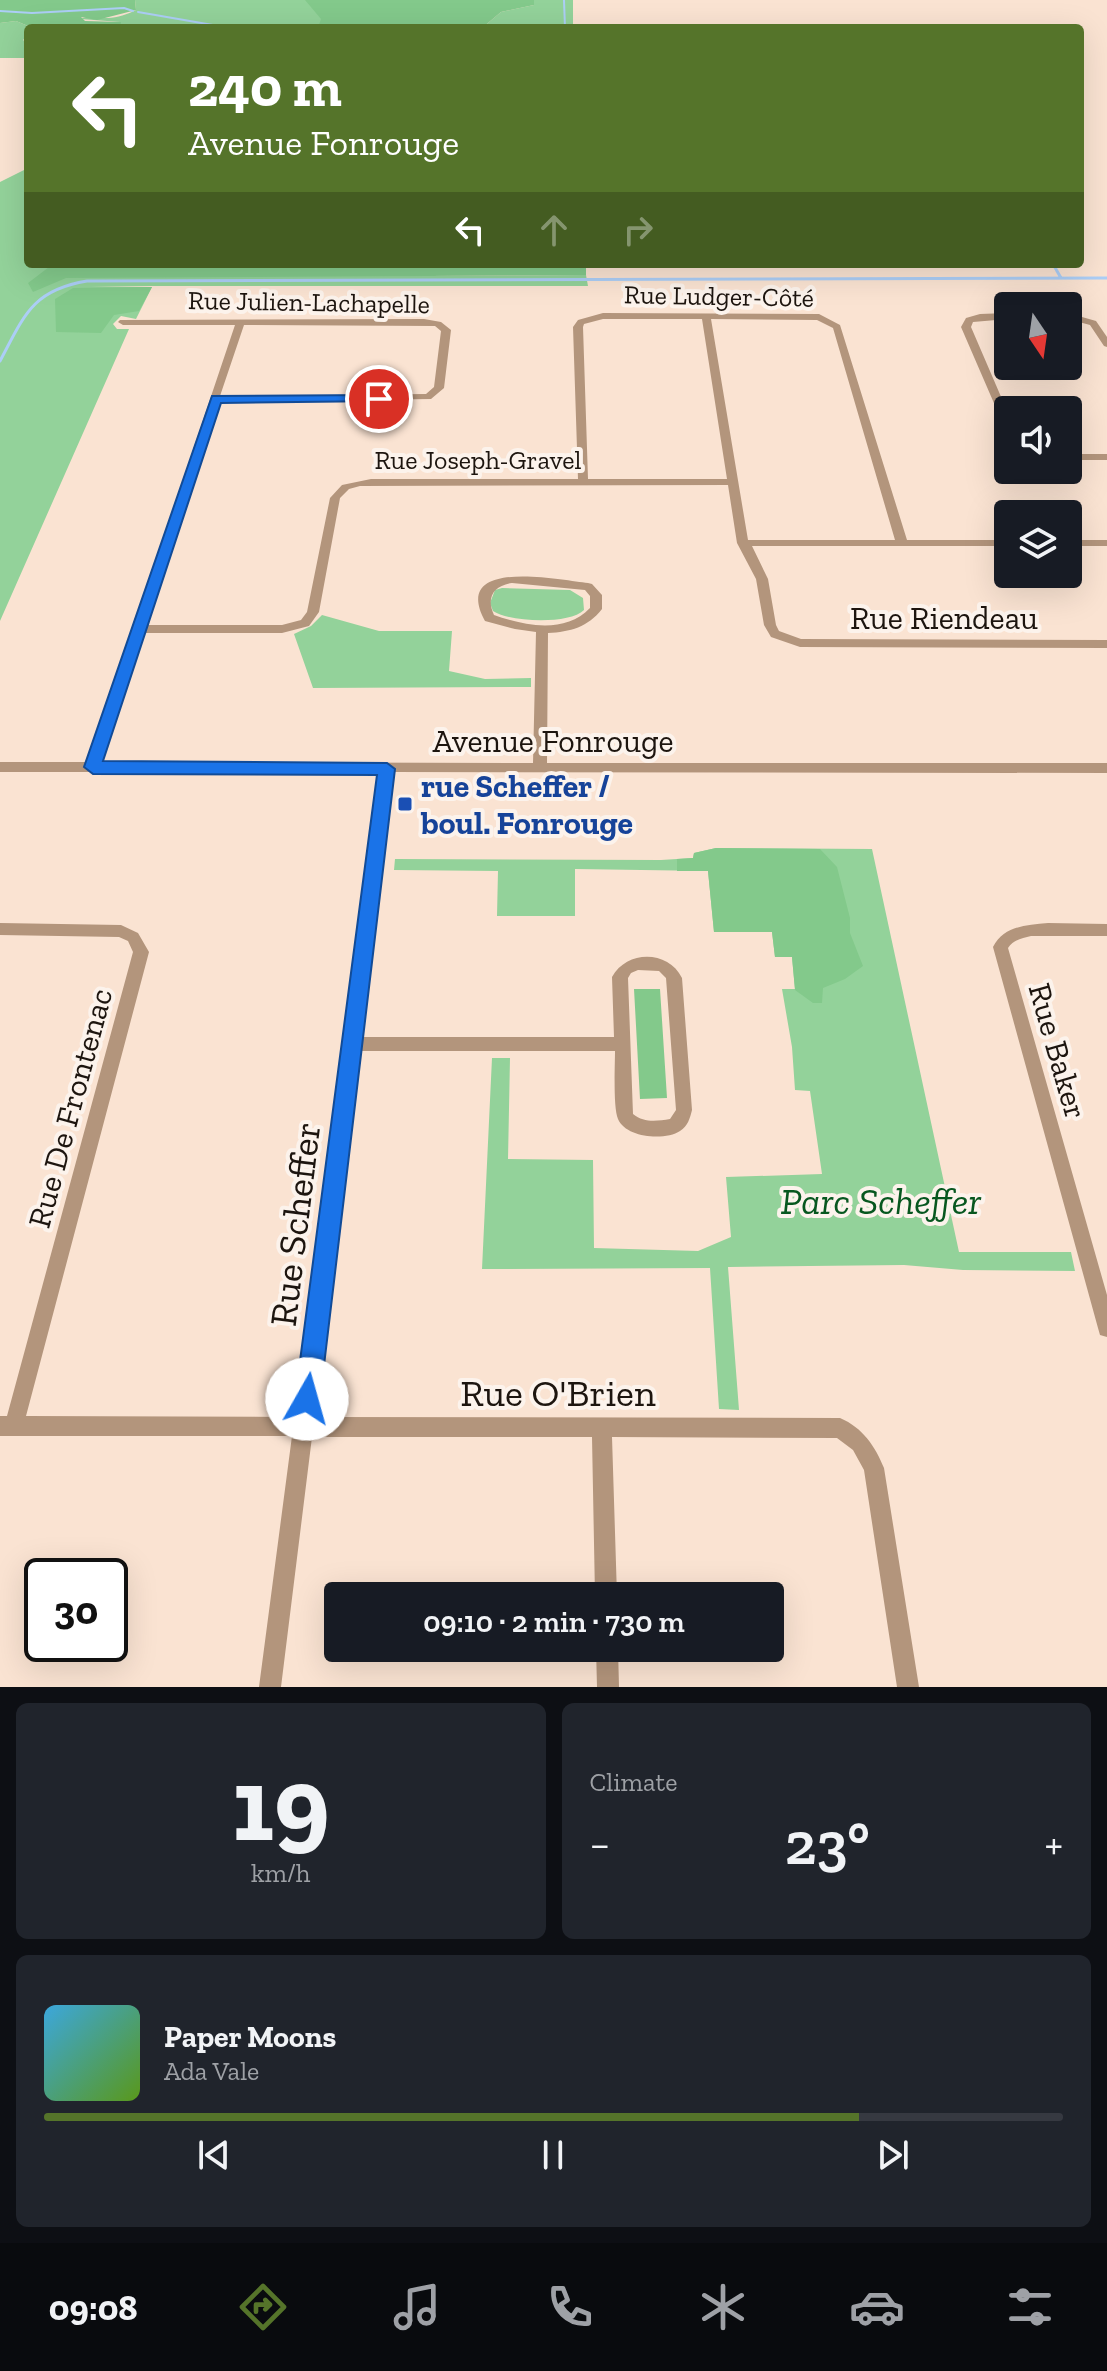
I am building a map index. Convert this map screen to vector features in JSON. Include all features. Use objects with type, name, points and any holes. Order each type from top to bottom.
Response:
[{"type":"street","points":[[994,316],[976,317],[966,325],[996,396]]},
{"type":"street","points":[[706,317],[743,543],[994,543]]},
{"type":"street","name":"Rue Ludger-Côté","points":[[583,481],[579,325],[587,319],[815,317],[835,324],[902,543]]},
{"type":"street","points":[[1082,318],[1095,325],[1107,344]]},
{"type":"street","name":"Rue Julien-Lachapelle","points":[[123,322],[438,324],[447,334],[439,390],[432,395],[414,398],[216,399]]},
{"type":"street","points":[[93,767],[240,322]]},
{"type":"street","points":[[1082,457],[1107,457]]},
{"type":"street","name":"Rue Joseph-Gravel","points":[[139,629],[282,629],[305,623],[313,612],[335,498],[341,489],[350,485],[732,482]]},
{"type":"street","name":"Rue Riendeau","points":[[743,543],[762,579],[771,629],[782,639],[818,644],[1107,644]]},
{"type":"street","points":[[1082,543],[1107,543]]},
{"type":"street","points":[[512,579],[577,584],[595,592],[596,609],[588,618],[571,625],[542,629],[489,618],[483,605],[487,591],[500,581],[512,579]]},
{"type":"street","points":[[540,769],[542,629]]},
{"type":"street","name":"Avenue Fonrouge","points":[[0,767],[1107,768]]},
{"type":"street","name":"Rue Scheffer","points":[[270,1687],[387,769]]},
{"type":"street","name":"Rue De Frontenac","points":[[0,929],[121,931],[133,937],[141,952],[7,1426]]},
{"type":"street","name":"Rue Baker","points":[[1107,930],[1019,931],[1002,940],[1000,950],[1107,1328]]},
{"type":"street","points":[[638,964],[668,968],[675,987],[684,1110],[682,1118],[674,1126],[641,1128],[628,1122],[622,1044],[622,971],[638,964]]},
{"type":"street","points":[[352,1044],[622,1044]]},
{"type":"street","name":"Rue O'Brien","points":[[7,1426],[833,1427],[854,1437],[866,1450],[874,1468],[908,1687]]},
{"type":"street","points":[[602,1427],[606,1582]]},
{"type":"street","points":[[607,1662],[608,1687]]},
{"type":"green space","points":[[0,0],[135,0],[136,10],[97,20],[81,17],[85,21],[121,24],[0,23]]},
{"type":"green space","points":[[135,0],[478,0],[475,24],[120,24],[81,19],[111,18],[136,10]]},
{"type":"green space","points":[[305,0],[534,0],[534,5],[501,12],[487,24],[319,24],[321,19]]},
{"type":"green space","points":[[534,0],[573,0],[573,24],[487,24],[501,12],[534,5]]},
{"type":"green space","points":[[16,21],[24,24],[24,58],[0,58],[0,23]]},
{"type":"green space","points":[[24,170],[24,268],[437,268],[436,276],[586,275],[588,286],[91,286],[152,287],[136,319],[121,316],[113,324],[117,329],[129,329],[0,621],[0,182]]},
{"type":"green space","points":[[48,268],[586,268],[586,275],[66,278],[33,292],[28,283]]},
{"type":"green space","points":[[152,287],[139,311],[114,315],[101,333],[56,332],[55,299],[73,288]]},
{"type":"green space","points":[[495,590],[570,590],[583,598],[584,610],[553,620],[512,618],[493,611],[490,603]]},
{"type":"green space","points":[[322,615],[379,631],[452,631],[449,671],[485,679],[531,678],[531,687],[313,688],[294,634],[311,626]]},
{"type":"green space","name":"Parc Scheffer","points":[[716,848],[872,849],[959,1252],[1071,1252],[1075,1271],[963,1270],[904,1265],[728,1267],[739,1410],[719,1409],[710,1268],[482,1269],[492,1058],[510,1058],[508,1159],[593,1160],[594,1248],[698,1251],[731,1237],[726,1177],[822,1174],[810,1091],[795,1090],[792,1047],[782,989],[795,989],[792,957],[775,957],[772,932],[714,932],[708,871],[575,869],[575,916],[497,916],[498,871],[394,870],[395,859],[661,860],[693,858],[694,853]]},
{"type":"green space","points":[[716,848],[820,849],[837,867],[850,918],[850,933],[863,966],[845,979],[823,988],[822,1003],[813,1003],[795,990],[792,957],[775,957],[772,932],[714,932],[708,871],[677,871],[677,859],[693,858],[694,853]]},
{"type":"green space","points":[[634,989],[660,989],[667,1098],[640,1099]]},
{"type":"waterway","points":[[564,0],[565,24]]},
{"type":"waterway","points":[[0,11],[32,13],[124,8],[133,11]]},
{"type":"waterway","points":[[138,12],[207,24]]},
{"type":"waterway","points":[[1055,268],[1061,278]]},
{"type":"waterway","points":[[0,361],[24,318],[42,298],[68,285],[87,281],[1107,278]]},
{"type":"place","name":"rue Scheffer / boul. Fonrouge","points":[[405,804]]},
{"type":"route","points":[[307,1399],[387,769],[93,767],[216,399],[379,399]]}]
